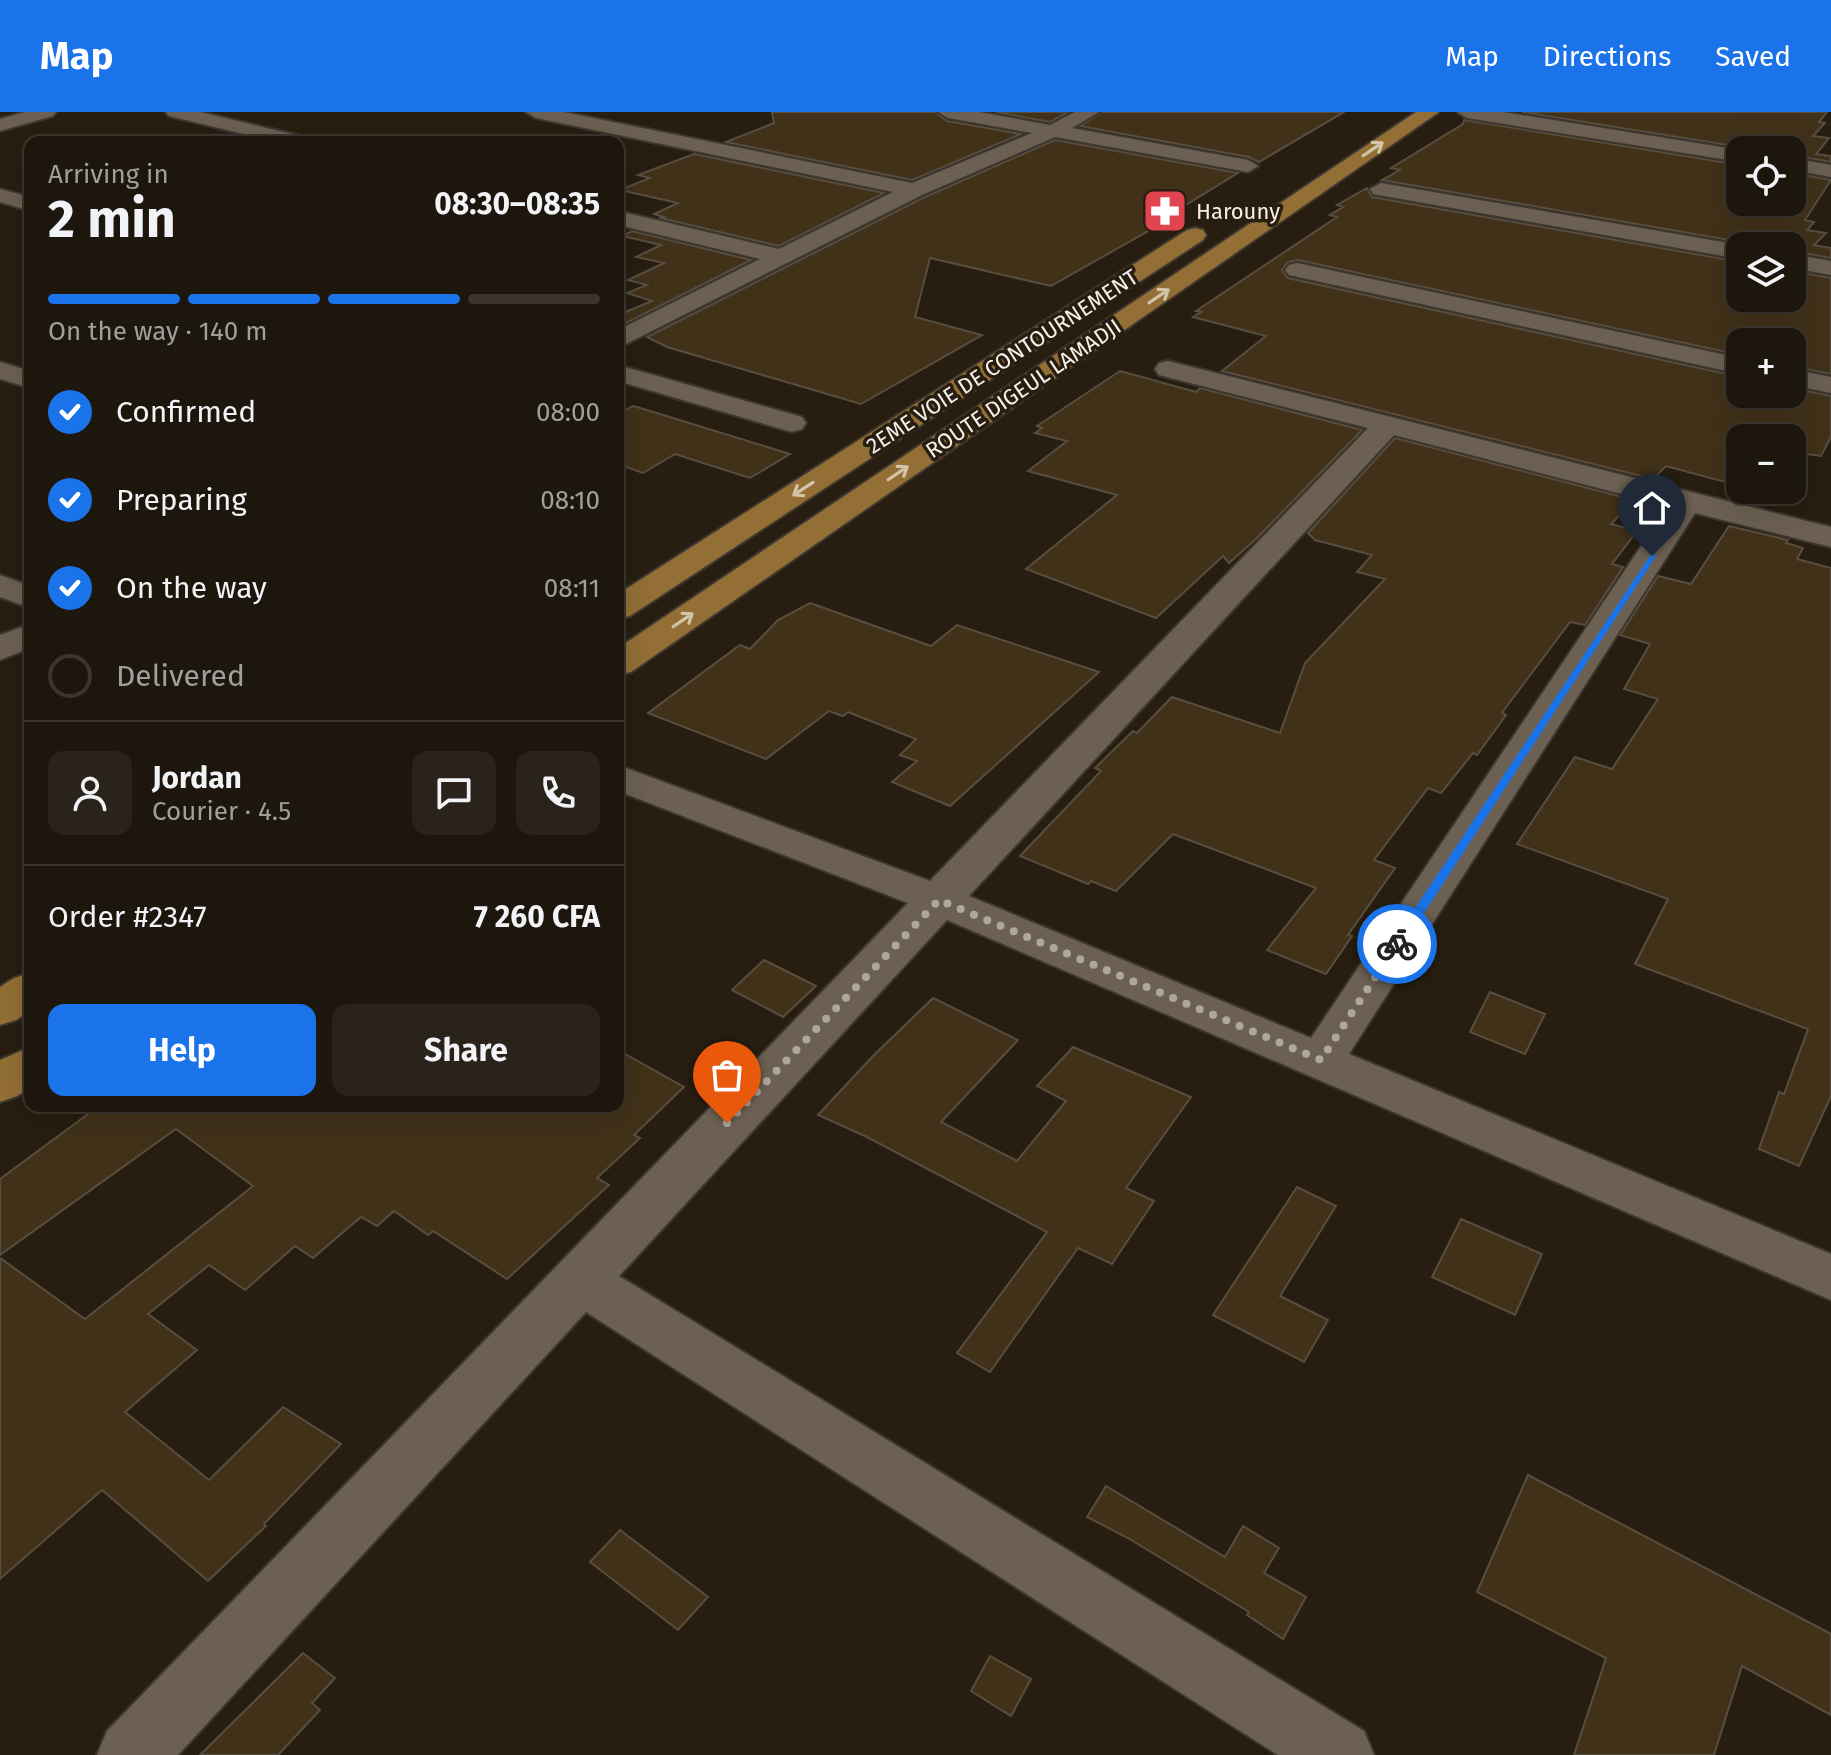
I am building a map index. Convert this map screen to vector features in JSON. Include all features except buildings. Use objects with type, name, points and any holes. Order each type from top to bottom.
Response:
[{"type":"main road","points":[[1350,135],[1385,112]]},
{"type":"main road","name":"ROUTE DIGEUL LAMADJI","points":[[624,660],[1429,112]]},
{"type":"main road","name":"2EME VOIE DE CONTOURNEMENT","points":[[624,605],[1212,225]]},
{"type":"main road","points":[[0,1009],[24,993]]},
{"type":"main road","points":[[0,1084],[24,1068]]},
{"type":"street","points":[[0,125],[46,112]]},
{"type":"street","points":[[176,112],[277,136]]},
{"type":"street","points":[[536,112],[914,190]]},
{"type":"street","points":[[948,112],[1248,166]]},
{"type":"street","points":[[624,337],[914,190],[1053,131],[1089,112]]},
{"type":"street","points":[[1467,112],[1726,154]]},
{"type":"street","points":[[1806,167],[1831,171]]},
{"type":"street","points":[[1381,189],[1726,250]]},
{"type":"street","points":[[0,195],[24,202]]},
{"type":"street","points":[[624,219],[779,256]]},
{"type":"street","points":[[1806,264],[1831,268]]},
{"type":"street","points":[[1297,270],[1726,363]]},
{"type":"street","points":[[1168,369],[1389,423],[1686,503],[1831,537]]},
{"type":"street","points":[[0,370],[24,378]]},
{"type":"street","points":[[624,375],[792,423]]},
{"type":"street","points":[[1806,380],[1831,385]]},
{"type":"street","points":[[131,1755],[1389,423]]},
{"type":"street","points":[[1321,1060],[1686,503]]},
{"type":"street","points":[[0,585],[24,595]]},
{"type":"street","points":[[0,649],[24,637]]},
{"type":"street","points":[[624,779],[939,900],[1831,1278]]},
{"type":"street","points":[[578,1279],[1340,1755]]},
{"type":"way so far","points":[[727,1123],[939,900],[1321,1060],[1397,944]]},
{"type":"place","name":"Harouny","points":[[1165,211]]},
{"type":"route","points":[[1397,944],[1652,556]]}]
